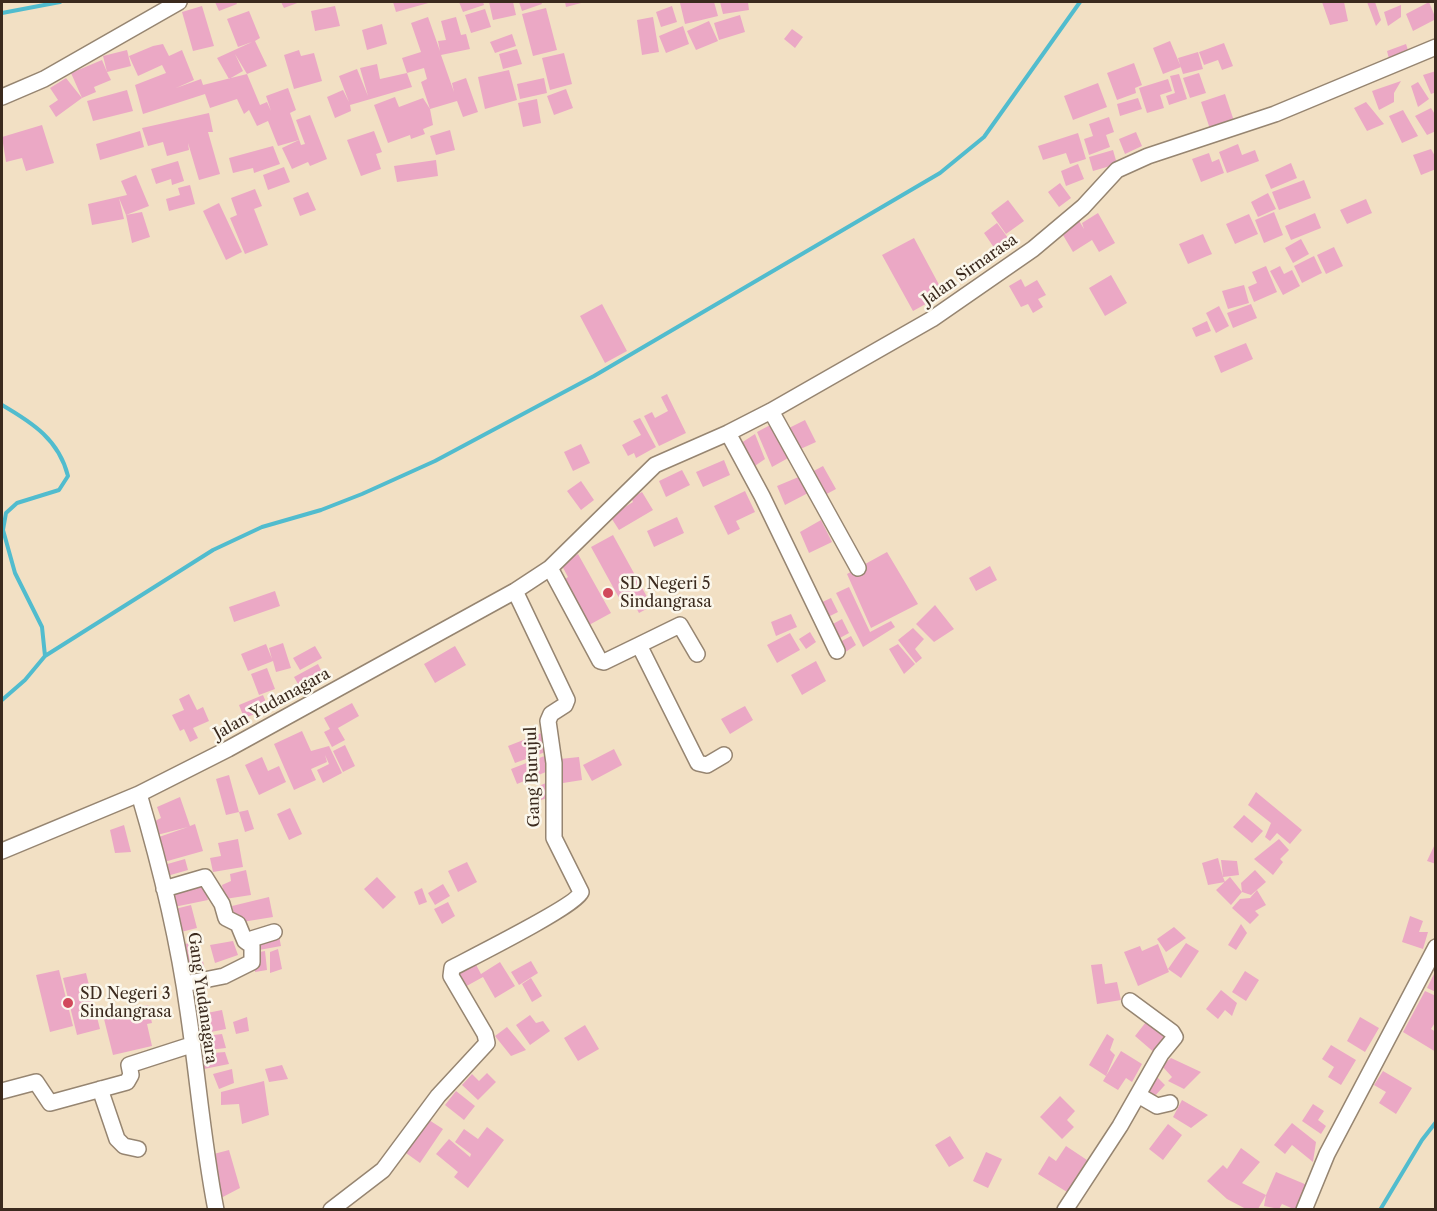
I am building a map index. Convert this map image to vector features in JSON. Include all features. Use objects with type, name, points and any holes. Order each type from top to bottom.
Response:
[{"type":"street","points":[[2,97],[44,79],[179,2]]},
{"type":"street","name":"Jalan Sirnarasa","points":[[550,568],[655,465],[771,411],[941,313],[1033,249],[1083,207],[1117,170],[1148,156],[1275,114],[1436,47]]},
{"type":"street","points":[[771,411],[858,568]]},
{"type":"street","points":[[728,433],[767,506],[837,651]]},
{"type":"street","points":[[550,568],[600,662],[680,625],[697,654]]},
{"type":"street","name":"Jalan Yudanagara","points":[[2,851],[139,794],[228,749],[515,591],[550,568]]},
{"type":"street","name":"Gang Burujul","points":[[331,1209],[377,1177],[438,1096],[487,1043],[485,1034],[450,972],[580,896],[581,892],[554,838],[554,763],[548,722],[551,714],[565,705],[567,700],[515,591]]},
{"type":"street","points":[[639,645],[698,763],[707,765],[724,755]]},
{"type":"street","name":"Gang Yudanagara","points":[[139,794],[175,930],[204,1146],[216,1209]]},
{"type":"street","points":[[164,889],[205,877],[222,904],[226,918],[238,924],[245,941],[252,946],[252,962],[224,976],[184,984]]},
{"type":"street","points":[[245,941],[274,932]]},
{"type":"street","points":[[1304,1209],[1327,1154],[1436,947]]},
{"type":"street","points":[[1065,1209],[1174,1037],[1173,1032],[1130,1001]]},
{"type":"street","points":[[2,1091],[36,1082],[50,1103],[127,1082],[131,1075],[129,1065],[191,1044]]},
{"type":"street","points":[[100,1089],[117,1139],[124,1146],[138,1149]]},
{"type":"street","points":[[1138,1095],[1157,1106],[1170,1103]]},
{"type":"building","points":[[215,2],[236,2],[237,4],[219,11]]},
{"type":"building","points":[[281,2],[300,2],[284,8]]},
{"type":"building","points":[[393,2],[432,2],[396,12]]},
{"type":"building","points":[[459,2],[483,2],[484,5],[463,12]]},
{"type":"building","points":[[489,2],[513,2],[516,15],[493,20]]},
{"type":"building","points":[[519,2],[541,2],[542,4],[522,11]]},
{"type":"building","points":[[565,2],[585,2],[566,7]]},
{"type":"building","points":[[714,2],[718,16],[685,24],[680,3]]},
{"type":"building","points":[[720,2],[748,2],[749,10],[723,14]]},
{"type":"building","points":[[1322,2],[1344,2],[1348,21],[1330,25]]},
{"type":"building","points":[[1367,2],[1375,2],[1381,20],[1376,26]]},
{"type":"building","points":[[1429,2],[1436,19],[1413,31],[1406,14]]},
{"type":"building","points":[[1401,5],[1401,17],[1388,26],[1384,12]]},
{"type":"building","points":[[202,6],[214,46],[193,51],[182,12]]},
{"type":"building","points":[[335,6],[340,26],[315,31],[311,11]]},
{"type":"building","points":[[672,6],[677,22],[661,27],[656,12]]},
{"type":"building","points":[[546,8],[557,50],[533,56],[522,14]]},
{"type":"building","points":[[485,9],[491,27],[471,33],[465,15]]},
{"type":"building","points":[[249,11],[260,38],[255,41],[267,66],[247,74],[235,54],[243,71],[229,79],[217,58],[252,42],[238,47],[227,19]]},
{"type":"building","points":[[740,15],[745,32],[719,40],[714,23]]},
{"type":"building","points":[[428,17],[440,51],[438,41],[446,40],[441,21],[456,17],[461,35],[466,34],[470,49],[441,55],[454,92],[452,83],[466,78],[478,112],[463,117],[457,101],[430,109],[421,82],[427,79],[424,68],[407,73],[402,58],[421,52],[411,23]]},
{"type":"building","points":[[653,17],[659,52],[642,55],[637,20]]},
{"type":"building","points":[[709,21],[718,41],[696,50],[687,31]]},
{"type":"building","points":[[382,24],[387,44],[367,50],[362,30]]},
{"type":"building","points":[[683,26],[689,44],[666,53],[659,36]]},
{"type":"building","points":[[792,29],[803,37],[795,48],[784,39]]},
{"type":"building","points":[[512,34],[516,46],[495,53],[490,42]]},
{"type":"building","points":[[1170,41],[1181,67],[1163,74],[1153,48]]},
{"type":"building","points":[[1224,43],[1233,66],[1222,70],[1218,60],[1204,65],[1199,52]]},
{"type":"building","points":[[163,44],[169,56],[182,50],[194,80],[176,88],[201,79],[203,85],[247,74],[260,105],[267,102],[271,111],[266,96],[288,88],[296,110],[290,113],[301,145],[305,144],[296,120],[310,115],[327,159],[310,166],[308,162],[292,169],[282,148],[299,140],[278,146],[268,121],[257,126],[249,110],[244,114],[237,99],[210,108],[205,94],[143,114],[135,85],[166,73],[162,65],[138,76],[129,56]]},
{"type":"building","points":[[1406,44],[1410,56],[1390,63],[1387,51]]},
{"type":"building","points":[[517,49],[522,64],[503,69],[499,54]]},
{"type":"building","points":[[127,50],[131,66],[107,72],[103,56]]},
{"type":"building","points":[[299,50],[301,56],[314,53],[322,81],[294,89],[284,55]]},
{"type":"building","points":[[1198,52],[1203,69],[1183,74],[1178,58]]},
{"type":"building","points":[[564,53],[572,84],[550,90],[542,58]]},
{"type":"building","points":[[102,60],[111,80],[94,87],[96,92],[82,98],[71,73]]},
{"type":"building","points":[[1134,63],[1142,85],[1135,88],[1136,93],[1117,100],[1107,73]]},
{"type":"building","points":[[377,64],[380,79],[407,73],[412,87],[350,105],[351,111],[335,118],[327,97],[343,90],[349,102],[339,76],[357,69],[368,96],[360,68]]},
{"type":"building","points":[[509,70],[517,100],[485,109],[478,77]]},
{"type":"building","points":[[1436,71],[1436,92],[1431,94],[1423,75]]},
{"type":"building","points":[[1199,73],[1206,93],[1190,98],[1183,78]]},
{"type":"building","points":[[1179,74],[1187,99],[1169,105],[1166,96],[1175,93],[1170,76]]},
{"type":"building","points":[[66,78],[82,98],[56,117],[49,106],[58,100],[50,88]]},
{"type":"building","points":[[544,78],[547,93],[520,99],[517,84]]},
{"type":"building","points":[[1168,79],[1172,91],[1160,95],[1164,108],[1147,113],[1139,88]]},
{"type":"building","points":[[1401,81],[1394,93],[1394,102],[1379,110],[1372,91]]},
{"type":"building","points":[[1418,82],[1429,99],[1418,107],[1411,86]]},
{"type":"building","points":[[1098,83],[1107,107],[1073,120],[1064,96]]},
{"type":"building","points":[[566,89],[573,108],[554,115],[547,96]]},
{"type":"building","points":[[127,90],[133,111],[93,121],[87,101]]},
{"type":"building","points":[[1225,94],[1234,121],[1210,129],[1201,102]]},
{"type":"building","points":[[395,97],[399,107],[423,98],[430,109],[433,125],[423,129],[425,134],[411,139],[410,135],[388,143],[374,105]]},
{"type":"building","points":[[1138,98],[1142,109],[1120,116],[1117,104]]},
{"type":"building","points":[[537,99],[541,123],[523,127],[518,103]]},
{"type":"building","points":[[1366,102],[1384,124],[1367,131],[1354,108]]},
{"type":"building","points":[[1431,108],[1436,116],[1436,131],[1427,135],[1415,116]]},
{"type":"building","points":[[1403,110],[1418,136],[1402,143],[1389,116]]},
{"type":"building","points":[[209,113],[213,132],[208,132],[220,174],[199,180],[188,143],[189,150],[167,156],[163,142],[148,146],[142,128]]},
{"type":"building","points":[[1109,117],[1114,132],[1106,135],[1110,147],[1089,155],[1084,139],[1093,136],[1089,124]]},
{"type":"building","points":[[42,125],[54,163],[26,171],[22,158],[6,162],[2,137]]},
{"type":"building","points":[[450,130],[455,150],[436,155],[430,136]]},
{"type":"building","points":[[140,131],[144,147],[100,160],[96,144]]},
{"type":"building","points":[[374,131],[382,152],[376,154],[381,169],[361,176],[347,140]]},
{"type":"building","points":[[1136,132],[1142,146],[1125,154],[1119,139]]},
{"type":"building","points":[[1078,133],[1086,159],[1070,164],[1066,153],[1043,160],[1038,146]]},
{"type":"building","points":[[1238,144],[1242,155],[1255,150],[1259,161],[1227,173],[1219,152]]},
{"type":"building","points":[[273,146],[280,164],[254,173],[253,168],[233,173],[229,158]]},
{"type":"building","points":[[1431,149],[1436,158],[1436,169],[1421,175],[1413,155]]},
{"type":"building","points":[[1113,150],[1117,164],[1093,171],[1089,157]]},
{"type":"building","points":[[1209,153],[1212,162],[1219,159],[1224,173],[1201,182],[1192,159]]},
{"type":"building","points":[[436,160],[438,176],[397,182],[394,166]]},
{"type":"building","points":[[178,161],[184,181],[172,185],[171,179],[156,184],[151,169]]},
{"type":"building","points":[[1291,163],[1297,178],[1271,189],[1265,175]]},
{"type":"building","points":[[1078,164],[1084,179],[1066,186],[1061,171]]},
{"type":"building","points":[[284,167],[290,182],[268,190],[263,175]]},
{"type":"building","points":[[136,175],[149,206],[126,215],[119,198],[124,219],[92,225],[88,204],[127,195],[121,181]]},
{"type":"building","points":[[1304,180],[1311,198],[1279,210],[1272,192]]},
{"type":"building","points":[[1060,183],[1071,198],[1059,207],[1048,192]]},
{"type":"building","points":[[190,185],[195,204],[169,211],[166,199],[180,195],[178,188]]},
{"type":"building","points":[[255,189],[262,206],[254,209],[268,245],[245,254],[230,218],[237,215],[231,198]]},
{"type":"building","points":[[308,192],[316,210],[300,216],[293,198]]},
{"type":"building","points":[[1268,193],[1276,209],[1258,217],[1251,202]]},
{"type":"building","points":[[1366,199],[1372,213],[1347,224],[1340,210]]},
{"type":"building","points":[[1008,200],[1024,221],[1006,234],[991,213]]},
{"type":"building","points":[[219,203],[242,252],[226,260],[203,211]]},
{"type":"building","points":[[142,212],[150,237],[132,243],[126,215]]},
{"type":"building","points":[[1274,212],[1283,235],[1264,243],[1255,220]]},
{"type":"building","points":[[1098,213],[1115,243],[1099,252],[1092,240],[1073,252],[1060,230],[1078,219],[1084,229],[1082,223]]},
{"type":"building","points":[[1315,213],[1321,228],[1291,240],[1285,226]]},
{"type":"building","points":[[1249,214],[1258,234],[1235,244],[1226,224]]},
{"type":"building","points":[[997,223],[1011,242],[997,252],[984,233]]},
{"type":"building","points":[[1203,234],[1212,254],[1188,264],[1179,244]]},
{"type":"building","points":[[914,238],[944,294],[913,311],[882,255]]},
{"type":"building","points":[[1301,239],[1309,254],[1293,263],[1285,248]]},
{"type":"building","points":[[1334,247],[1343,266],[1326,274],[1317,255]]},
{"type":"building","points":[[1314,256],[1322,273],[1302,283],[1294,266]]},
{"type":"building","points":[[1266,266],[1277,292],[1254,302],[1248,287],[1257,283],[1252,272]]},
{"type":"building","points":[[1280,266],[1284,274],[1292,270],[1300,286],[1283,295],[1270,271]]},
{"type":"building","points":[[1111,275],[1127,303],[1105,316],[1089,288]]},
{"type":"building","points":[[1021,279],[1025,287],[1037,280],[1046,295],[1038,299],[1043,307],[1033,313],[1028,304],[1021,307],[1009,286]]},
{"type":"building","points":[[1244,285],[1249,303],[1228,309],[1222,291]]},
{"type":"building","points":[[602,304],[627,351],[605,363],[580,316]]},
{"type":"building","points":[[1251,304],[1257,318],[1233,328],[1227,313]]},
{"type":"building","points":[[1219,306],[1229,326],[1216,333],[1206,313]]},
{"type":"building","points":[[1207,321],[1211,331],[1196,337],[1192,328]]},
{"type":"building","points":[[1246,343],[1253,359],[1221,373],[1214,356]]},
{"type":"building","points":[[667,394],[686,433],[659,446],[644,416],[652,412],[655,418],[668,411],[661,397]]},
{"type":"building","points":[[640,418],[656,447],[636,458],[634,453],[628,456],[622,445],[641,435],[633,421]]},
{"type":"building","points":[[805,420],[816,442],[796,451],[785,430]]},
{"type":"building","points":[[774,423],[790,457],[772,467],[757,432]]},
{"type":"building","points":[[755,434],[765,459],[749,470],[738,445]]},
{"type":"building","points":[[581,444],[590,463],[573,471],[564,452]]},
{"type":"building","points":[[724,460],[730,475],[703,487],[696,472]]},
{"type":"building","points":[[823,466],[836,489],[823,496],[810,473]]},
{"type":"building","points":[[682,470],[690,485],[666,497],[659,481]]},
{"type":"building","points":[[801,476],[808,493],[785,505],[777,486]]},
{"type":"building","points":[[581,481],[594,500],[581,510],[567,491]]},
{"type":"building","points":[[745,491],[755,512],[736,521],[740,529],[728,535],[714,506]]},
{"type":"building","points":[[642,492],[653,510],[619,530],[610,516],[633,502],[631,498]]},
{"type":"building","points":[[677,517],[684,533],[654,547],[647,531]]},
{"type":"building","points":[[821,520],[832,542],[809,553],[800,532]]},
{"type":"building","points":[[613,535],[652,606],[639,613],[633,602],[624,607],[591,547]]},
{"type":"building","points":[[887,552],[918,604],[871,628],[847,574]]},
{"type":"building","points":[[578,554],[611,613],[589,625],[564,580],[568,577],[561,564]]},
{"type":"building","points":[[990,566],[997,580],[976,591],[969,578]]},
{"type":"building","points":[[849,587],[870,632],[891,621],[895,627],[863,647],[836,593]]},
{"type":"building","points":[[275,591],[280,606],[234,622],[229,607]]},
{"type":"building","points":[[831,598],[838,612],[828,617],[820,603]]},
{"type":"building","points":[[935,605],[954,629],[934,642],[916,624]]},
{"type":"building","points":[[791,614],[797,627],[776,636],[771,622]]},
{"type":"building","points":[[842,619],[849,633],[838,639],[831,625]]},
{"type":"building","points":[[913,628],[924,639],[915,649],[922,658],[916,663],[898,640]]},
{"type":"building","points":[[810,632],[816,642],[806,649],[799,639]]},
{"type":"building","points":[[790,633],[800,650],[777,663],[767,645]]},
{"type":"building","points":[[851,636],[856,645],[844,653],[838,643]]},
{"type":"building","points":[[283,643],[291,668],[276,672],[273,661],[248,671],[241,654],[266,644],[272,659],[269,648]]},
{"type":"building","points":[[898,644],[915,664],[904,674],[889,649]]},
{"type":"building","points":[[315,646],[322,658],[300,670],[293,658]]},
{"type":"building","points":[[455,646],[466,665],[435,683],[424,664]]},
{"type":"building","points":[[816,661],[826,681],[802,695],[791,675]]},
{"type":"building","points":[[318,664],[326,680],[303,693],[294,677]]},
{"type":"building","points":[[267,668],[275,689],[259,695],[251,674]]},
{"type":"building","points":[[189,694],[197,710],[203,707],[209,721],[193,728],[198,738],[190,742],[184,729],[180,731],[172,715],[184,710],[179,699]]},
{"type":"building","points":[[263,695],[269,709],[244,718],[239,705]]},
{"type":"building","points":[[352,703],[359,716],[338,728],[345,740],[332,747],[324,732],[330,729],[324,718]]},
{"type":"building","points":[[745,706],[753,720],[730,734],[721,719]]},
{"type":"building","points":[[302,731],[311,751],[329,746],[342,773],[323,783],[317,770],[329,764],[325,755],[327,762],[311,769],[316,780],[294,790],[274,744]]},
{"type":"building","points":[[544,732],[551,750],[515,763],[508,746]]},
{"type":"building","points":[[345,745],[355,766],[343,772],[333,751]]},
{"type":"building","points":[[614,749],[622,765],[592,781],[583,765]]},
{"type":"building","points":[[547,755],[553,769],[517,784],[511,769]]},
{"type":"building","points":[[262,757],[268,771],[279,766],[286,782],[259,795],[245,765]]},
{"type":"building","points":[[579,757],[582,780],[563,783],[560,759]]},
{"type":"building","points":[[229,775],[239,812],[226,815],[216,779]]},
{"type":"building","points":[[546,783],[552,796],[536,802],[531,789]]},
{"type":"building","points":[[1256,792],[1302,830],[1290,844],[1277,833],[1270,841],[1265,837],[1271,823],[1248,805]]},
{"type":"building","points":[[180,797],[190,826],[195,824],[203,851],[164,862],[156,838],[188,827],[157,835],[153,822],[161,818],[157,807]]},
{"type":"building","points":[[290,808],[302,834],[289,840],[277,814]]},
{"type":"building","points":[[248,810],[254,829],[245,832],[239,812]]},
{"type":"building","points":[[1244,815],[1263,831],[1252,843],[1233,827]]},
{"type":"building","points":[[124,825],[131,852],[115,853],[110,830]]},
{"type":"building","points":[[238,839],[243,867],[213,872],[210,858],[221,856],[218,843]]},
{"type":"building","points":[[1279,839],[1289,850],[1280,859],[1283,862],[1273,875],[1254,859]]},
{"type":"building","points":[[1436,842],[1436,864],[1427,861]]},
{"type":"building","points":[[1218,858],[1225,882],[1208,885],[1202,863]]},
{"type":"building","points":[[185,859],[188,870],[167,876],[164,865]]},
{"type":"building","points":[[1221,860],[1237,861],[1239,875],[1223,877]]},
{"type":"building","points":[[467,862],[477,882],[458,892],[448,871]]},
{"type":"building","points":[[246,870],[251,895],[225,899],[222,885],[231,881],[230,874]]},
{"type":"building","points":[[1255,870],[1266,882],[1251,895],[1242,892],[1241,883]]},
{"type":"building","points":[[377,877],[396,897],[383,909],[364,889]]},
{"type":"building","points":[[1230,877],[1242,892],[1231,905],[1216,890]]},
{"type":"building","points":[[443,884],[450,896],[435,905],[428,893]]},
{"type":"building","points":[[205,886],[208,900],[174,907],[171,893]]},
{"type":"building","points":[[422,888],[427,902],[419,905],[414,892]]},
{"type":"building","points":[[1257,890],[1266,905],[1255,911],[1259,915],[1250,924],[1232,908],[1240,899],[1250,898]]},
{"type":"building","points":[[269,897],[273,917],[236,923],[232,906]]},
{"type":"building","points":[[448,902],[455,916],[442,924],[434,909]]},
{"type":"building","points":[[191,905],[197,928],[181,932],[175,909]]},
{"type":"building","points":[[1410,916],[1423,921],[1419,932],[1428,932],[1423,949],[1402,942]]},
{"type":"building","points":[[1241,924],[1247,933],[1236,950],[1228,945]]},
{"type":"building","points":[[1174,927],[1186,938],[1166,952],[1157,939]]},
{"type":"building","points":[[279,936],[281,946],[259,950],[255,940]]},
{"type":"building","points":[[233,941],[238,955],[215,963],[210,945]]},
{"type":"building","points":[[199,942],[204,966],[190,971],[184,944]]},
{"type":"building","points":[[1186,943],[1199,951],[1181,978],[1168,969]]},
{"type":"building","points":[[1158,944],[1169,972],[1138,986],[1124,952],[1140,946],[1142,951]]},
{"type":"building","points":[[278,949],[282,969],[270,973],[270,952]]},
{"type":"building","points":[[265,951],[267,970],[255,972],[254,953]]},
{"type":"building","points":[[474,961],[481,974],[500,962],[515,986],[495,998],[483,977],[463,988],[454,972]]},
{"type":"building","points":[[531,961],[538,973],[519,985],[511,972]]},
{"type":"building","points":[[1102,964],[1105,984],[1117,982],[1121,1000],[1097,1004],[1091,965]]},
{"type":"building","points":[[59,970],[73,1026],[50,1032],[36,975]]},
{"type":"building","points":[[1436,970],[1436,992],[1427,988]]},
{"type":"building","points":[[1245,971],[1259,980],[1246,1001],[1232,992]]},
{"type":"building","points":[[86,973],[100,1029],[77,1035],[63,978]]},
{"type":"building","points":[[531,978],[542,996],[532,1002],[522,984]]},
{"type":"building","points":[[1221,990],[1237,1003],[1232,1016],[1225,1010],[1218,1019],[1206,1009]]},
{"type":"building","points":[[1425,991],[1436,996],[1436,1021],[1431,1029],[1436,1032],[1436,1052],[1403,1032]]},
{"type":"building","points":[[148,1005],[152,1023],[147,1024],[152,1046],[113,1055],[103,1015]]},
{"type":"building","points":[[222,1010],[226,1029],[196,1035],[197,1015]]},
{"type":"building","points":[[530,1015],[536,1023],[543,1021],[550,1031],[530,1045],[516,1025]]},
{"type":"building","points":[[247,1017],[249,1031],[236,1034],[233,1022]]},
{"type":"building","points":[[1360,1017],[1379,1028],[1365,1052],[1347,1041]]},
{"type":"building","points":[[1146,1022],[1169,1039],[1156,1054],[1135,1036]]},
{"type":"building","points":[[585,1025],[599,1049],[578,1061],[564,1038]]},
{"type":"building","points":[[507,1027],[526,1050],[511,1056],[495,1036]]},
{"type":"building","points":[[222,1034],[226,1048],[200,1051],[197,1037]]},
{"type":"building","points":[[1107,1034],[1114,1039],[1110,1050],[1115,1055],[1106,1076],[1089,1065]]},
{"type":"building","points":[[1331,1045],[1356,1060],[1341,1085],[1328,1077],[1334,1067],[1322,1059]]},
{"type":"building","points":[[1121,1051],[1142,1064],[1132,1082],[1126,1078],[1118,1090],[1103,1081]]},
{"type":"building","points":[[225,1052],[229,1064],[204,1069],[201,1054]]},
{"type":"building","points":[[1171,1058],[1201,1072],[1184,1089],[1168,1081],[1172,1077],[1162,1066]]},
{"type":"building","points":[[282,1065],[288,1079],[269,1082],[265,1069]]},
{"type":"building","points":[[232,1069],[234,1083],[219,1089],[213,1074]]},
{"type":"building","points":[[1383,1071],[1412,1088],[1396,1114],[1379,1103],[1386,1092],[1374,1085]]},
{"type":"building","points":[[487,1073],[496,1082],[478,1100],[462,1085],[472,1074],[479,1081]]},
{"type":"building","points":[[1156,1076],[1165,1085],[1153,1098],[1144,1089]]},
{"type":"building","points":[[264,1081],[269,1115],[242,1124],[239,1104],[221,1105],[221,1092]]},
{"type":"building","points":[[456,1091],[475,1106],[464,1120],[445,1105]]},
{"type":"building","points":[[1060,1096],[1075,1111],[1067,1120],[1074,1127],[1062,1139],[1040,1117]]},
{"type":"building","points":[[1182,1100],[1208,1115],[1191,1128],[1173,1117]]},
{"type":"building","points":[[1313,1104],[1324,1111],[1318,1120],[1326,1126],[1321,1134],[1302,1121]]},
{"type":"building","points":[[429,1120],[443,1129],[420,1163],[406,1153]]},
{"type":"building","points":[[1292,1123],[1316,1142],[1313,1162],[1292,1145],[1285,1154],[1274,1145]]},
{"type":"building","points":[[1168,1124],[1182,1135],[1163,1160],[1149,1149]]},
{"type":"building","points":[[487,1127],[504,1140],[468,1188],[454,1177],[458,1172],[436,1154],[449,1139],[470,1157],[471,1154],[455,1142],[464,1129],[478,1139]]},
{"type":"building","points":[[950,1136],[964,1158],[949,1167],[935,1145]]},
{"type":"building","points":[[1066,1146],[1087,1160],[1067,1192],[1038,1174],[1049,1156],[1056,1161]]},
{"type":"building","points":[[1241,1148],[1260,1162],[1242,1183],[1266,1195],[1258,1209],[1246,1209],[1227,1199],[1207,1181],[1223,1165],[1227,1169]]},
{"type":"building","points":[[229,1150],[240,1188],[219,1199],[210,1155]]},
{"type":"building","points":[[986,1152],[1002,1159],[988,1188],[973,1181]]},
{"type":"building","points":[[1276,1172],[1307,1185],[1296,1210],[1282,1204],[1279,1209],[1264,1206]]},
{"type":"waterway","points":[[2,13],[60,2]]},
{"type":"waterway","points":[[45,656],[213,550],[262,527],[321,510],[362,494],[435,461],[594,376],[940,173],[984,137],[1080,2]]},
{"type":"waterway","points":[[2,405],[34,426],[51,442],[64,463],[68,476],[59,490],[17,503],[6,513],[3,530],[15,573],[42,627],[45,656],[25,680],[2,700]]},
{"type":"waterway","points":[[1380,1210],[1422,1140],[1436,1122]]},
{"type":"place","name":"SD Negeri 5 Sindangrasa","points":[[608,593]]},
{"type":"place","name":"SD Negeri 3 Sindangrasa","points":[[68,1003]]}]
